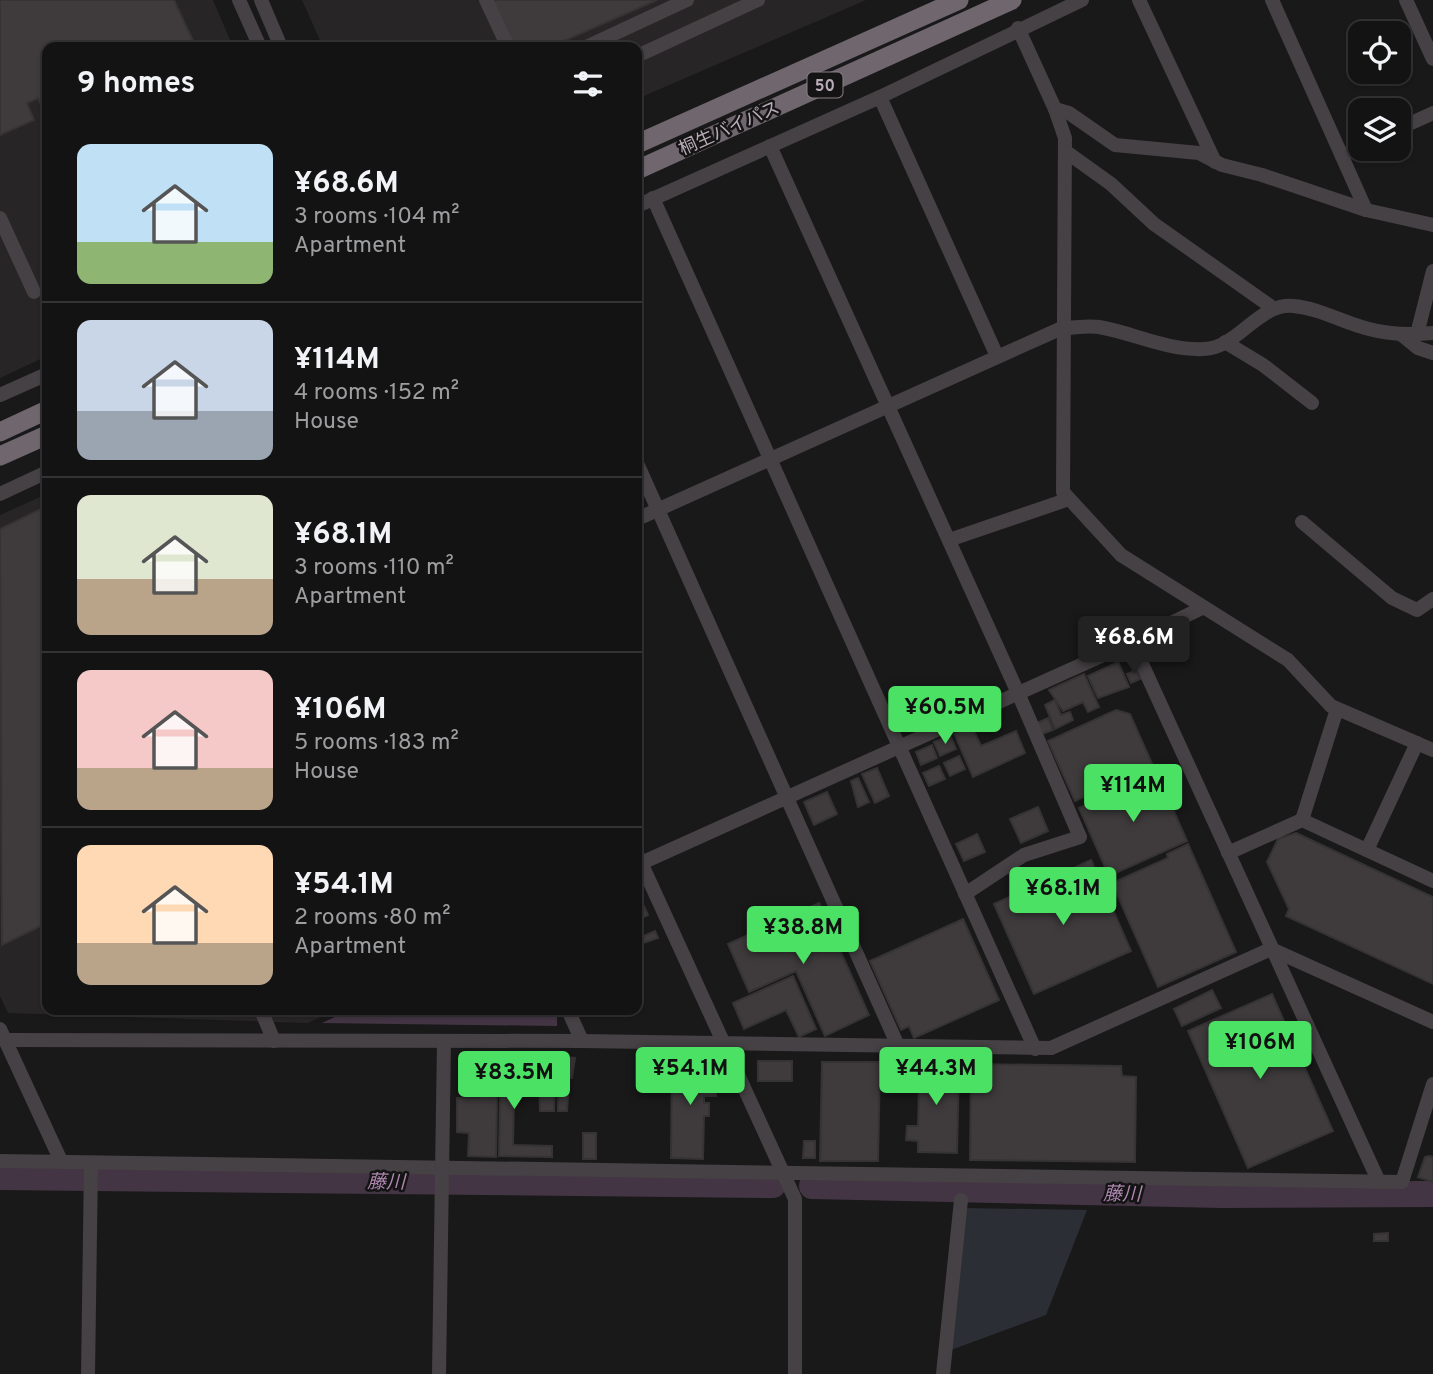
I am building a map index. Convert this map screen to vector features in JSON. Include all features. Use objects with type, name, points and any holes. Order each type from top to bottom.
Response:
[{"type":"highway","name":"桐生バイパス","points":[[642,142],[959,0]]},
{"type":"highway","name":"桐生バイパス","points":[[642,168],[1013,0]]},
{"type":"highway","points":[[0,432],[42,412]]},
{"type":"highway","points":[[0,456],[42,437]]},
{"type":"street","points":[[239,0],[258,42]]},
{"type":"street","points":[[261,0],[279,42]]},
{"type":"street","points":[[486,0],[506,42]]},
{"type":"street","points":[[597,42],[687,0]]},
{"type":"street","points":[[642,54],[758,0]]},
{"type":"street","points":[[642,204],[880,97],[1018,28],[1082,0]]},
{"type":"street","points":[[1139,0],[1215,162]]},
{"type":"street","points":[[1272,0],[1366,210]]},
{"type":"street","points":[[1406,0],[1433,59]]},
{"type":"street","points":[[1018,28],[1055,109],[1065,138],[1063,492],[1121,555],[1288,660],[1337,709],[1433,750]]},
{"type":"street","points":[[880,97],[997,356]]},
{"type":"street","points":[[1055,109],[1069,113],[1115,145],[1199,153],[1215,162],[1366,210],[1433,225]]},
{"type":"street","points":[[1411,123],[1433,113]]},
{"type":"street","points":[[770,146],[1018,692],[1080,837],[1024,855],[965,894]]},
{"type":"street","points":[[1065,151],[1111,184],[1154,224],[1273,308]]},
{"type":"street","points":[[1342,156],[1348,153]]},
{"type":"street","points":[[653,198],[1035,1049]]},
{"type":"street","points":[[0,218],[34,292]]},
{"type":"street","points":[[1409,335],[1433,271]]},
{"type":"street","points":[[642,516],[1062,328],[1097,326],[1179,348],[1206,350],[1225,342],[1273,308],[1291,305],[1320,311],[1368,329],[1409,335],[1433,332]]},
{"type":"street","points":[[1409,335],[1419,348],[1433,353]]},
{"type":"street","points":[[1225,342],[1263,365],[1312,403]]},
{"type":"street","points":[[0,395],[42,376]]},
{"type":"street","points":[[0,494],[42,474]]},
{"type":"street","points":[[642,474],[899,1048]]},
{"type":"street","points":[[949,540],[1069,499]]},
{"type":"street","points":[[1302,522],[1392,598],[1418,610],[1433,599]]},
{"type":"street","points":[[642,859],[1132,642],[1202,608]]},
{"type":"street","points":[[1132,642],[1378,1182]]},
{"type":"street","points":[[1302,820],[1337,709]]},
{"type":"street","points":[[1367,850],[1418,743]]},
{"type":"street","points":[[1227,853],[1302,820],[1433,881]]},
{"type":"street","points":[[642,869],[784,1171],[796,1207],[795,1374]]},
{"type":"street","points":[[61,1161],[2,1035],[274,1041],[582,1041],[899,1048],[1051,1048],[1271,949],[1433,1022]]},
{"type":"street","points":[[263,1015],[274,1041]]},
{"type":"street","points":[[571,1015],[582,1041]]},
{"type":"street","points":[[439,1374],[444,1041]]},
{"type":"street","points":[[0,1161],[1402,1182],[1433,1084]]},
{"type":"street","points":[[88,1374],[91,1164]]},
{"type":"street","points":[[943,1374],[961,1200]]},
{"type":"shaded area","points":[[0,0],[213,0],[231,42],[42,42],[42,358],[0,378]]},
{"type":"shaded area","points":[[302,0],[866,0],[642,97],[642,42],[321,42]]},
{"type":"shaded area","points":[[42,496],[42,1014],[8,1013],[0,996],[0,515]]},
{"type":"shaded area","points":[[68,1015],[325,1015],[308,1023]]},
{"type":"shaded area","points":[[339,1015],[557,1015],[557,1026],[322,1023]]},
{"type":"shaded area","points":[[964,1208],[1087,1210],[1046,1315],[951,1350]]},
{"type":"building","points":[[0,0],[174,0],[194,42],[42,42],[42,107],[38,98],[27,103],[34,120],[0,135]]},
{"type":"building","points":[[491,0],[657,0],[561,42],[510,42]]},
{"type":"building","points":[[42,508],[42,925],[2,945],[0,529]]},
{"type":"building","points":[[1118,662],[1129,687],[1098,698],[1088,676]]},
{"type":"building","points":[[1136,670],[1140,679],[1131,683],[1127,674]]},
{"type":"building","points":[[1084,674],[1099,707],[1088,712],[1083,702],[1063,711],[1049,690]]},
{"type":"building","points":[[1055,700],[1061,715],[1070,712],[1073,720],[1055,729],[1045,705]]},
{"type":"building","points":[[1116,710],[1130,714],[1153,766],[1075,801],[1048,741]]},
{"type":"building","points":[[1048,718],[1053,730],[1042,734],[1037,723]]},
{"type":"building","points":[[971,725],[981,746],[1016,731],[1025,753],[973,777],[954,733]]},
{"type":"building","points":[[950,735],[956,749],[940,756],[934,742]]},
{"type":"building","points":[[932,745],[937,758],[921,765],[916,752]]},
{"type":"building","points":[[959,756],[965,769],[950,776],[944,763]]},
{"type":"building","points":[[939,766],[945,779],[929,786],[923,773]]},
{"type":"building","points":[[877,768],[889,796],[875,803],[862,774]]},
{"type":"building","points":[[1157,773],[1187,841],[1109,876],[1079,808]]},
{"type":"building","points":[[858,778],[869,802],[858,807],[851,781]]},
{"type":"building","points":[[827,792],[837,814],[814,825],[804,802]]},
{"type":"building","points":[[1038,807],[1048,831],[1021,843],[1010,819]]},
{"type":"building","points":[[1296,833],[1433,897],[1433,984],[1286,916],[1289,909],[1267,862],[1278,839]]},
{"type":"building","points":[[977,834],[985,852],[964,861],[956,844]]},
{"type":"building","points":[[1188,844],[1236,952],[1158,987],[1112,883],[1168,858],[1167,854]]},
{"type":"building","points":[[1091,860],[1131,951],[1034,994],[994,904]]},
{"type":"building","points":[[642,902],[648,915],[642,918]]},
{"type":"building","points":[[819,903],[869,1015],[825,1036],[796,971],[749,992],[728,944]]},
{"type":"building","points":[[963,919],[999,1000],[914,1038],[909,1026],[901,1030],[870,961]]},
{"type":"building","points":[[655,931],[658,938],[642,943],[642,937]]},
{"type":"building","points":[[793,976],[816,1029],[799,1037],[786,1010],[744,1029],[733,1003]]},
{"type":"building","points":[[1212,990],[1221,1008],[1182,1026],[1174,1009]]},
{"type":"building","points":[[1272,994],[1333,1131],[1248,1168],[1188,1031]]},
{"type":"building","points":[[501,1054],[514,1054],[514,1070],[528,1070],[527,1096],[514,1096],[513,1145],[552,1146],[552,1157],[499,1156]]},
{"type":"building","points":[[517,1056],[543,1056],[543,1070],[536,1070],[536,1066],[517,1068]]},
{"type":"building","points":[[557,1056],[575,1058],[572,1078],[557,1078]]},
{"type":"building","points":[[685,1058],[705,1061],[704,1068],[716,1068],[716,1096],[704,1096],[704,1103],[709,1103],[709,1116],[704,1116],[703,1159],[671,1158],[672,1060],[685,1061]]},
{"type":"building","points":[[758,1061],[792,1061],[792,1081],[758,1081]]},
{"type":"building","points":[[822,1062],[880,1062],[878,1161],[820,1161]]},
{"type":"building","points":[[919,1062],[959,1063],[957,1153],[918,1152],[918,1141],[906,1140],[907,1126],[918,1126],[919,1088],[908,1088],[908,1073],[919,1073]]},
{"type":"building","points":[[971,1064],[1121,1066],[1122,1076],[1136,1077],[1135,1162],[970,1160]]},
{"type":"building","points":[[539,1082],[555,1082],[554,1111],[540,1111]]},
{"type":"building","points":[[479,1093],[497,1096],[496,1157],[468,1156],[469,1133],[457,1132],[457,1098],[479,1098]]},
{"type":"building","points":[[558,1095],[568,1095],[567,1111],[558,1111]]},
{"type":"building","points":[[583,1133],[596,1133],[596,1159],[583,1159]]},
{"type":"building","points":[[804,1141],[815,1141],[815,1158],[803,1158]]},
{"type":"building","points":[[1425,1157],[1433,1157],[1433,1182],[1418,1177]]},
{"type":"building","points":[[1388,1233],[1388,1241],[1374,1241],[1374,1234]]},
{"type":"waterway","name":"藤川","points":[[0,1177],[773,1185]]},
{"type":"waterway","name":"藤川","points":[[812,1186],[1222,1195],[1433,1194]]}]
